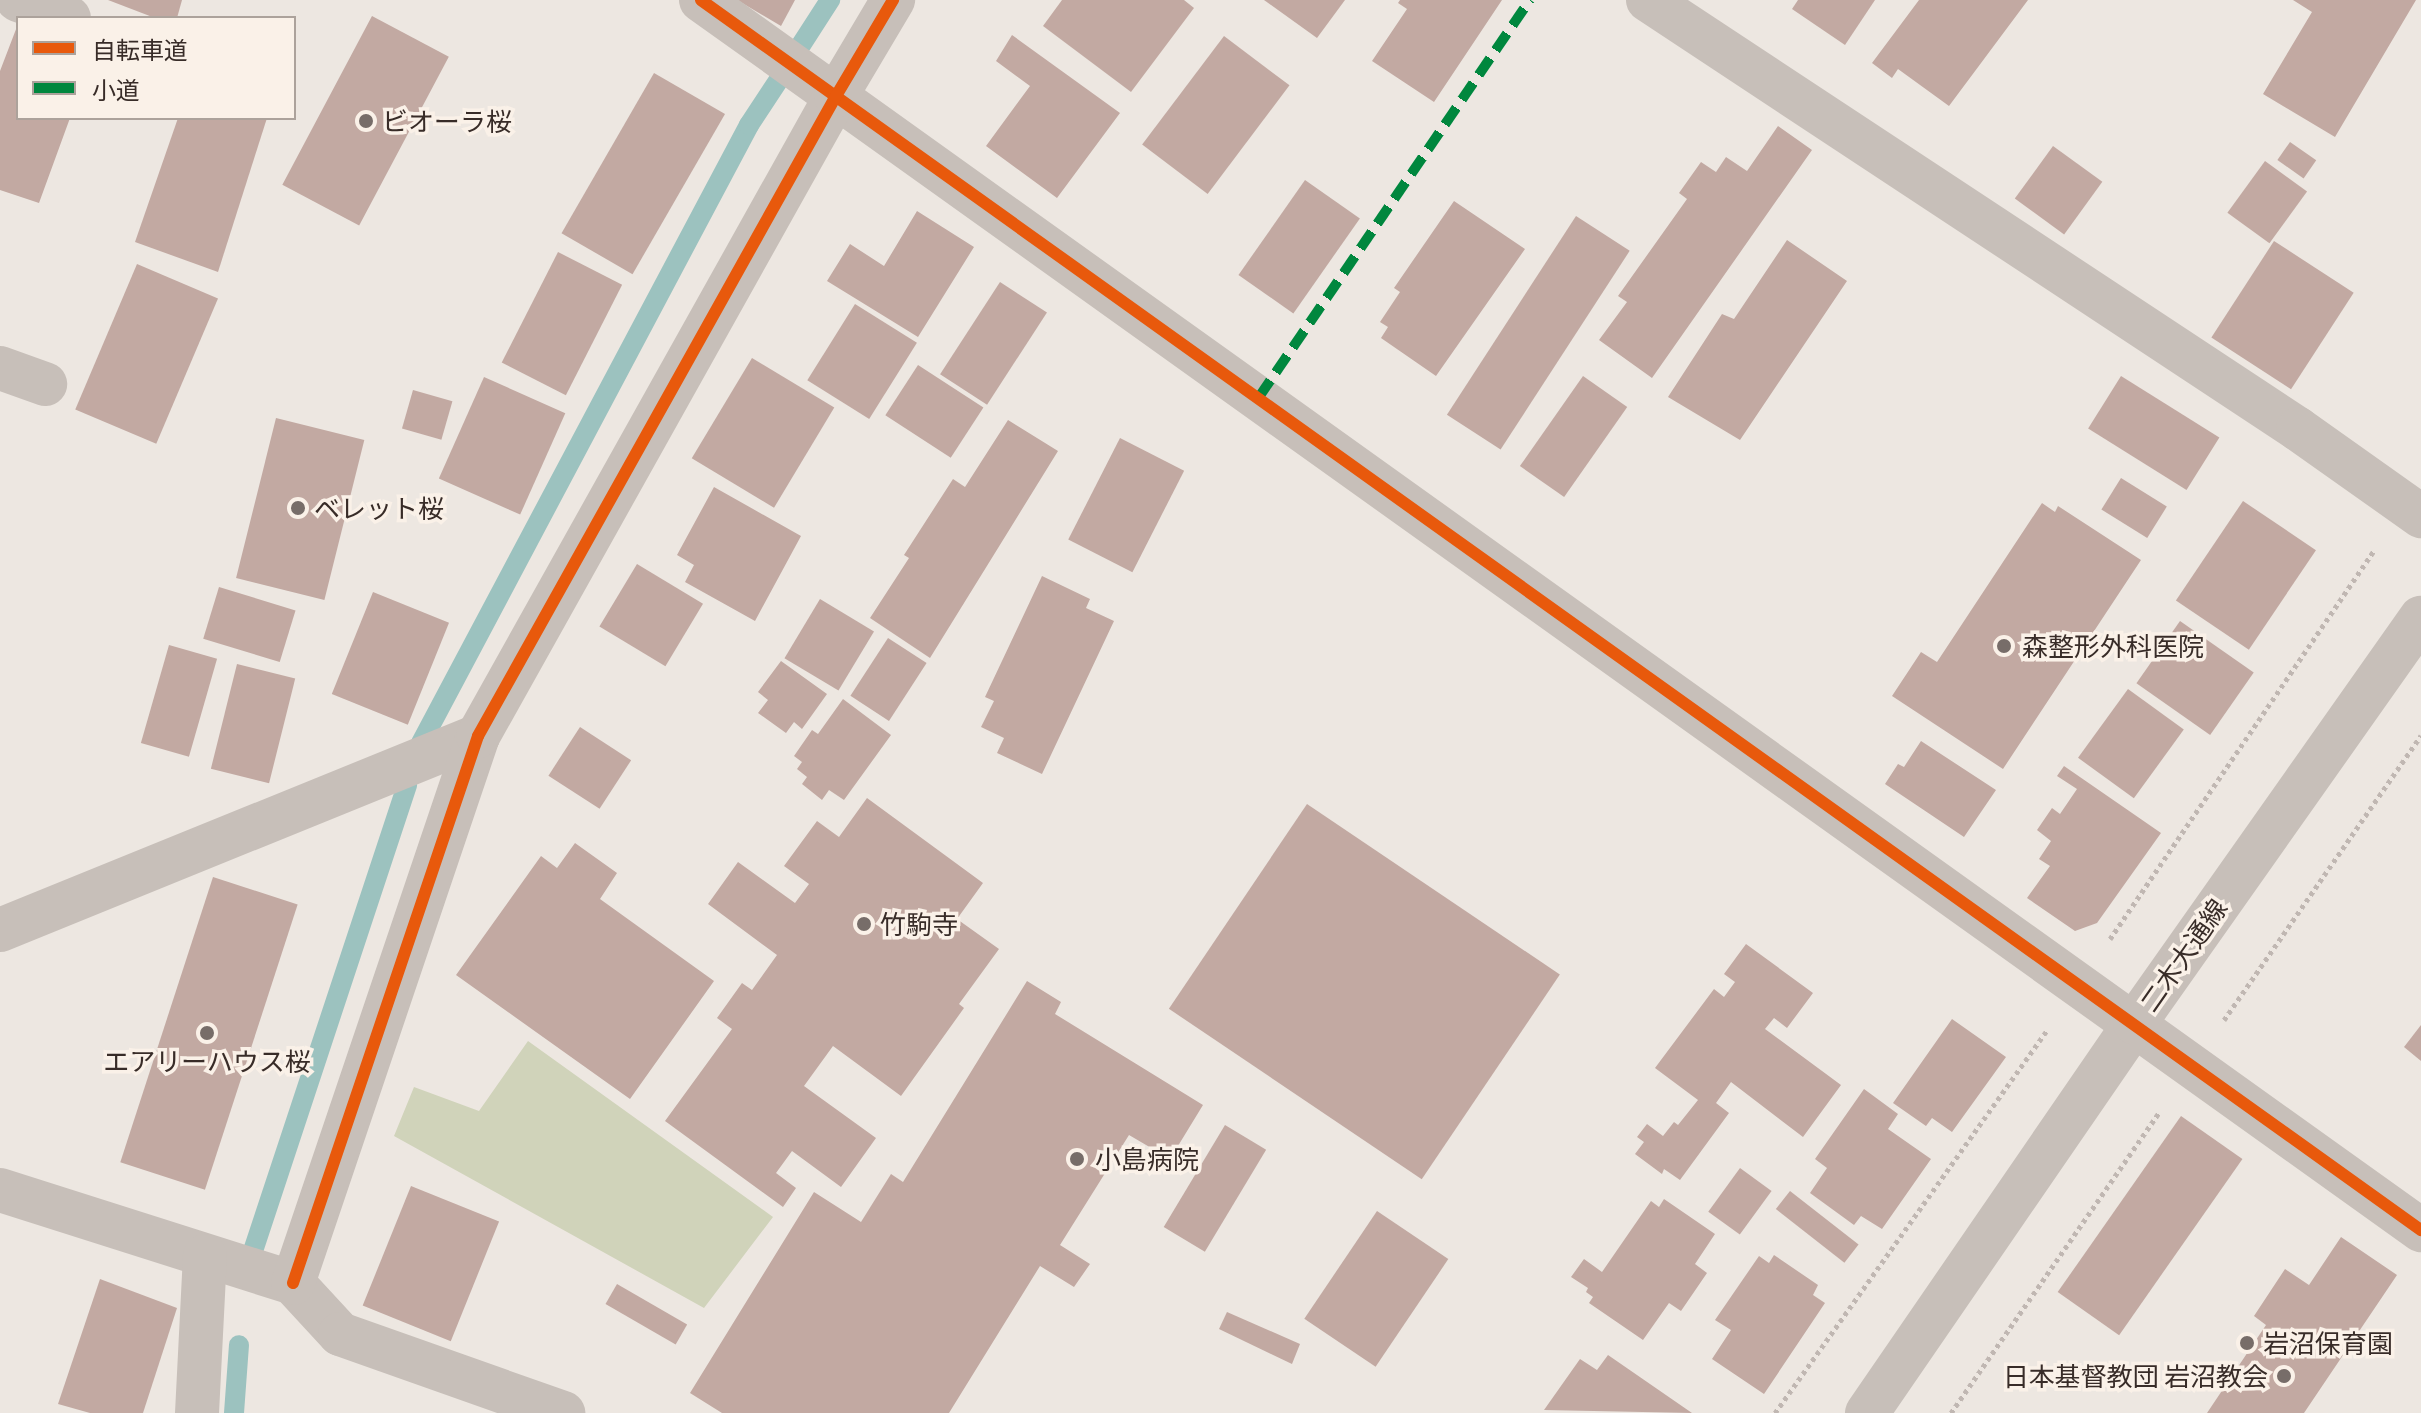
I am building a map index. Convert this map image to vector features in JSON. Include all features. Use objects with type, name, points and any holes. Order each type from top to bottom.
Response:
[{"type":"street","points":[[18,0],[63,16]]},
{"type":"street","points":[[701,0],[2421,1230]]},
{"type":"street","points":[[293,1283],[478,736],[836,96],[893,0]]},
{"type":"street","points":[[1648,0],[2284,420],[2413,510]]},
{"type":"street","points":[[0,368],[45,384]]},
{"type":"street","name":"二木大通線","points":[[1867,1413],[2135,1023],[2421,618]]},
{"type":"street","points":[[0,930],[478,736]]},
{"type":"street","points":[[0,1190],[293,1283],[340,1334],[563,1413]]},
{"type":"street","points":[[197,1413],[205,1256]]},
{"type":"path","points":[[2105,947],[2413,510]]},
{"type":"path","points":[[2218,1029],[2421,736]]},
{"type":"path","points":[[1775,1413],[2054,1021]]},
{"type":"path","points":[[1951,1413],[2168,1100]]},
{"type":"green space","points":[[528,1041],[773,1217],[704,1308],[394,1136],[414,1087],[479,1111]]},
{"type":"building","points":[[108,0],[182,0],[178,16],[150,16]]},
{"type":"building","points":[[737,0],[795,0],[781,26]]},
{"type":"building","points":[[1062,0],[1184,0],[1194,8],[1131,92],[1043,26]]},
{"type":"building","points":[[1264,0],[1345,0],[1317,38]]},
{"type":"building","points":[[1400,0],[1502,0],[1434,102],[1372,61],[1407,9],[1398,3]]},
{"type":"building","points":[[1798,0],[1875,0],[1845,45],[1792,9]]},
{"type":"building","points":[[1919,0],[2028,0],[1949,106],[1898,69],[1892,78],[1872,63]]},
{"type":"building","points":[[2293,0],[2416,0],[2335,137],[2263,94],[2312,12]]},
{"type":"building","name":"ビオーラ桜","points":[[372,16],[449,57],[359,225],[282,185]]},
{"type":"building","points":[[16,29],[16,120],[69,120],[39,203],[0,190],[0,71]]},
{"type":"building","points":[[1012,35],[1120,113],[1057,198],[986,146],[1030,86],[996,61]]},
{"type":"building","points":[[1224,36],[1289,85],[1208,194],[1142,145]]},
{"type":"building","points":[[654,73],[725,114],[633,274],[562,233]]},
{"type":"building","points":[[177,120],[266,120],[218,272],[135,242]]},
{"type":"building","points":[[1778,126],[1812,150],[1652,378],[1599,340],[1627,302],[1618,296],[1687,199],[1679,193],[1701,162],[1716,172],[1726,157],[1747,171]]},
{"type":"building","points":[[2290,142],[2316,160],[2304,178],[2277,160]]},
{"type":"building","points":[[2053,146],[2102,182],[2064,234],[2015,199]]},
{"type":"building","points":[[2265,161],[2307,192],[2269,243],[2227,213]]},
{"type":"building","points":[[1305,180],[1360,218],[1293,313],[1238,275]]},
{"type":"building","points":[[1454,201],[1525,249],[1436,376],[1381,338],[1388,327],[1380,322],[1400,292],[1394,288]]},
{"type":"building","points":[[917,211],[974,247],[918,337],[827,281],[850,244],[884,266]]},
{"type":"building","points":[[1576,216],[1630,251],[1501,450],[1447,415]]},
{"type":"building","points":[[1787,240],[1847,281],[1740,440],[1668,397],[1722,314],[1734,319]]},
{"type":"building","points":[[2274,241],[2354,293],[2291,389],[2211,337]]},
{"type":"building","points":[[558,252],[622,285],[566,395],[502,362]]},
{"type":"building","points":[[137,264],[218,298],[156,444],[75,409]]},
{"type":"building","points":[[1000,282],[1047,312],[987,405],[940,374]]},
{"type":"building","points":[[855,304],[917,343],[869,419],[807,380]]},
{"type":"building","points":[[752,358],[834,407],[774,508],[692,458]]},
{"type":"building","points":[[918,365],[983,407],[951,458],[885,415]]},
{"type":"building","points":[[1583,376],[1627,407],[1564,497],[1520,466]]},
{"type":"building","points":[[2121,376],[2219,437],[2187,490],[2088,429]]},
{"type":"building","points":[[484,377],[565,413],[520,515],[439,478]]},
{"type":"building","points":[[413,390],[452,401],[441,440],[402,428]]},
{"type":"building","name":"ベレット桜","points":[[276,418],[364,440],[324,600],[236,578]]},
{"type":"building","points":[[1008,420],[1058,451],[930,658],[870,618],[909,558],[904,555],[953,479],[965,487]]},
{"type":"building","points":[[1120,438],[1184,471],[1132,572],[1068,540]]},
{"type":"building","points":[[2121,478],[2167,507],[2147,538],[2101,509]]},
{"type":"building","points":[[714,487],[801,536],[755,621],[685,582],[694,565],[677,555]]},
{"type":"building","points":[[2243,501],[2316,550],[2249,650],[2176,600]]},
{"type":"building","points":[[2042,503],[2055,512],[2058,506],[2141,560],[2003,769],[1892,696],[1921,652],[1937,662]]},
{"type":"building","points":[[637,564],[703,604],[665,666],[599,627]]},
{"type":"building","points":[[1042,576],[1090,599],[1086,608],[1114,621],[1042,774],[997,753],[1004,738],[981,727],[994,701],[985,697]]},
{"type":"building","points":[[219,587],[296,610],[280,662],[203,639]]},
{"type":"building","points":[[373,592],[449,623],[408,725],[332,694]]},
{"type":"building","points":[[820,599],[874,631],[838,691],[784,658]]},
{"type":"building","points":[[2180,621],[2254,673],[2210,735],[2136,683]]},
{"type":"building","points":[[888,638],[927,663],[889,721],[850,696]]},
{"type":"building","points":[[169,645],[217,659],[189,757],[141,743]]},
{"type":"building","points":[[781,661],[827,694],[802,729],[794,722],[786,733],[758,713],[768,700],[758,692]]},
{"type":"building","points":[[237,664],[295,679],[269,783],[211,769]]},
{"type":"building","points":[[2128,689],[2184,730],[2134,798],[2078,758]]},
{"type":"building","points":[[843,699],[891,735],[844,800],[829,790],[822,800],[802,784],[807,777],[797,769],[802,762],[794,756],[812,730],[818,734]]},
{"type":"building","points":[[580,727],[631,760],[600,809],[548,776]]},
{"type":"building","points":[[1921,741],[1996,790],[1964,837],[1885,784],[1898,764],[1904,767]]},
{"type":"building","points":[[2064,766],[2161,833],[2097,923],[2075,931],[2027,898],[2050,866],[2039,859],[2051,841],[2037,830],[2052,808],[2060,814],[2077,789],[2057,776]]},
{"type":"building","name":"竹駒寺","points":[[867,798],[983,883],[957,919],[999,949],[959,1004],[964,1008],[901,1096],[833,1046],[804,1086],[876,1138],[841,1187],[792,1151],[776,1173],[796,1188],[783,1207],[665,1121],[732,1029],[717,1018],[742,983],[752,990],[777,955],[708,904],[738,862],[795,903],[809,884],[784,866],[817,821],[839,837]]},
{"type":"building","points":[[1307,804],[1560,975],[1422,1179],[1169,1009]]},
{"type":"building","points":[[575,843],[617,873],[600,899],[714,981],[630,1099],[456,975],[541,856],[557,868]]},
{"type":"building","name":"エアリーハウス桜","points":[[213,877],[298,905],[205,1190],[120,1162]]},
{"type":"building","points":[[1746,944],[1813,993],[1787,1028],[1774,1018],[1765,1029],[1841,1085],[1803,1137],[1731,1082],[1716,1103],[1729,1113],[1680,1180],[1664,1169],[1662,1174],[1635,1154],[1644,1142],[1637,1137],[1647,1124],[1663,1136],[1674,1122],[1678,1125],[1698,1100],[1655,1068],[1714,989],[1724,997],[1735,982],[1724,974]]},
{"type":"building","points":[[1027,981],[1061,1002],[1055,1014],[1203,1105],[1170,1159],[1129,1135],[1060,1245],[1090,1264],[1074,1287],[1040,1266],[949,1413],[722,1413],[690,1393],[814,1192],[861,1222],[891,1174],[903,1182]]},
{"type":"building","points":[[1952,1019],[2006,1057],[1952,1132],[1932,1118],[1926,1126],[1893,1103]]},
{"type":"building","points":[[2421,1025],[2421,1061],[2404,1047]]},
{"type":"building","points":[[1864,1089],[1898,1114],[1888,1129],[1931,1159],[1882,1229],[1861,1216],[1854,1225],[1810,1193],[1827,1168],[1815,1159]]},
{"type":"building","points":[[2181,1116],[2242,1159],[2119,1335],[2058,1292]]},
{"type":"building","points":[[1225,1125],[1266,1150],[1205,1252],[1164,1227]]},
{"type":"building","points":[[1740,1168],[1772,1191],[1740,1235],[1708,1212]]},
{"type":"building","points":[[411,1186],[499,1222],[451,1341],[363,1306]]},
{"type":"building","points":[[1790,1191],[1859,1245],[1844,1263],[1776,1209]]},
{"type":"building","points":[[1664,1199],[1715,1234],[1695,1264],[1707,1273],[1681,1311],[1669,1303],[1643,1340],[1589,1303],[1593,1297],[1586,1292],[1588,1288],[1571,1277],[1584,1259],[1602,1272],[1651,1201],[1659,1207]]},
{"type":"building","points":[[1377,1211],[1448,1259],[1376,1367],[1304,1319]]},
{"type":"building","points":[[2341,1237],[2397,1275],[2304,1413],[2207,1413],[2266,1325],[2254,1316],[2285,1269],[2309,1285]]},
{"type":"building","points":[[1774,1255],[1818,1285],[1813,1295],[1825,1303],[1764,1394],[1712,1359],[1731,1330],[1715,1320],[1759,1256],[1769,1263]]},
{"type":"building","points":[[100,1279],[177,1308],[143,1413],[90,1413],[58,1404]]},
{"type":"building","points":[[617,1284],[687,1324],[676,1344],[606,1304]]},
{"type":"building","points":[[1227,1312],[1300,1344],[1292,1364],[1219,1329]]},
{"type":"building","points":[[1608,1355],[1692,1413],[1544,1410],[1580,1359],[1597,1370]]},
{"type":"waterway","points":[[801,45],[830,0]]},
{"type":"waterway","points":[[421,743],[749,125],[778,81]]},
{"type":"waterway","points":[[251,1257],[407,785]]},
{"type":"waterway","points":[[234,1413],[239,1345]]},
{"type":"marked path","points":[[1259,397],[1530,0]]},
{"type":"cycle path","points":[[701,0],[2421,1230]]},
{"type":"cycle path","points":[[293,1283],[478,736],[836,96],[893,0]]},
{"type":"place","name":"ビオーラ桜","points":[[366,121]]},
{"type":"place","name":"ベレット桜","points":[[298,508]]},
{"type":"place","name":"森整形外科医院","points":[[2004,646]]},
{"type":"place","name":"竹駒寺","points":[[864,924]]},
{"type":"place","name":"エアリーハウス桜","points":[[207,1033]]},
{"type":"place","name":"小島病院","points":[[1077,1159]]},
{"type":"place","name":"岩沼保育園","points":[[2247,1343]]},
{"type":"place","name":"日本基督教団 岩沼教会","points":[[2284,1376]]}]
